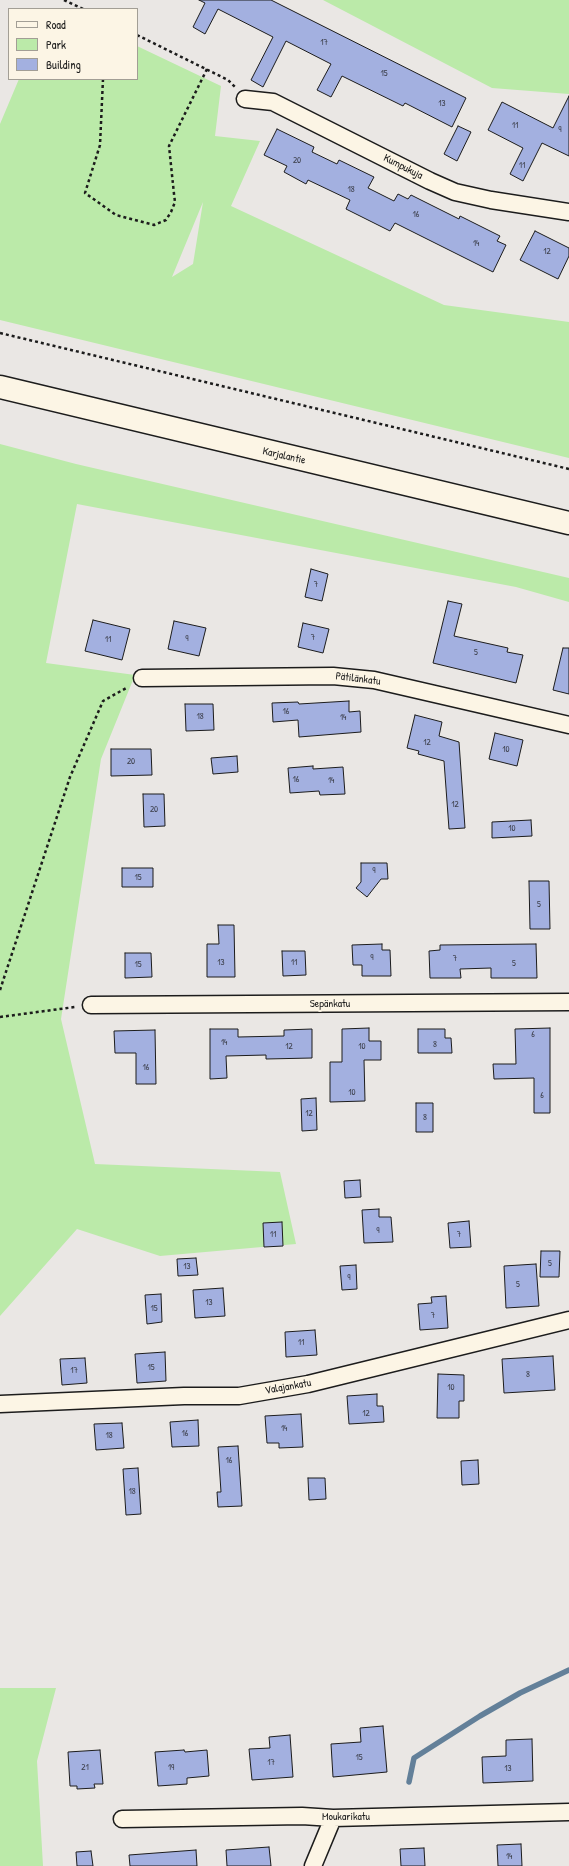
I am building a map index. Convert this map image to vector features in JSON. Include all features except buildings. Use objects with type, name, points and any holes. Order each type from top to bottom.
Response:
[{"type":"main road","name":"Karjalantie","points":[[0,387],[569,523]]},
{"type":"street","name":"Kumpukuja","points":[[245,99],[273,102],[430,181],[455,192],[491,200],[569,212]]},
{"type":"street","name":"Pätilänkatu","points":[[142,678],[334,676],[374,680],[569,725]]},
{"type":"street","name":"Sepänkatu","points":[[91,1005],[569,1002]]},
{"type":"street","name":"Valajankatu","points":[[0,1404],[184,1396],[240,1396],[315,1382],[569,1320]]},
{"type":"street","name":"Moukarikatu","points":[[122,1818],[302,1816],[333,1818],[569,1812]]},
{"type":"street","points":[[313,1866],[333,1818]]},
{"type":"path","points":[[64,0],[81,8]]},
{"type":"path","points":[[138,35],[228,80],[245,99]]},
{"type":"path","points":[[104,80],[100,144],[85,193],[116,215],[154,225],[166,220],[175,202],[169,146],[207,69]]},
{"type":"path","points":[[0,333],[569,469]]},
{"type":"path","points":[[0,990],[70,776],[103,701],[142,678]]},
{"type":"path","points":[[0,1017],[91,1005]]},
{"type":"green space","points":[[323,0],[569,0],[569,94],[492,88]]},
{"type":"green space","points":[[138,46],[221,86],[215,136],[260,141],[231,206],[444,305],[569,322],[569,458],[0,320],[0,124],[19,80],[138,80]],"holes":[[[203,202],[193,264],[172,277]]]},
{"type":"green space","points":[[0,444],[76,464],[569,578],[569,602],[516,587],[77,504],[46,663],[135,675],[101,759],[61,1019],[95,1164],[280,1172],[296,1244],[160,1256],[77,1229],[0,1316]]},
{"type":"green space","points":[[0,1688],[56,1688],[37,1761],[43,1866],[0,1866]]},
{"type":"waterway","points":[[409,1782],[414,1758],[480,1716],[520,1693],[569,1670]]}]
